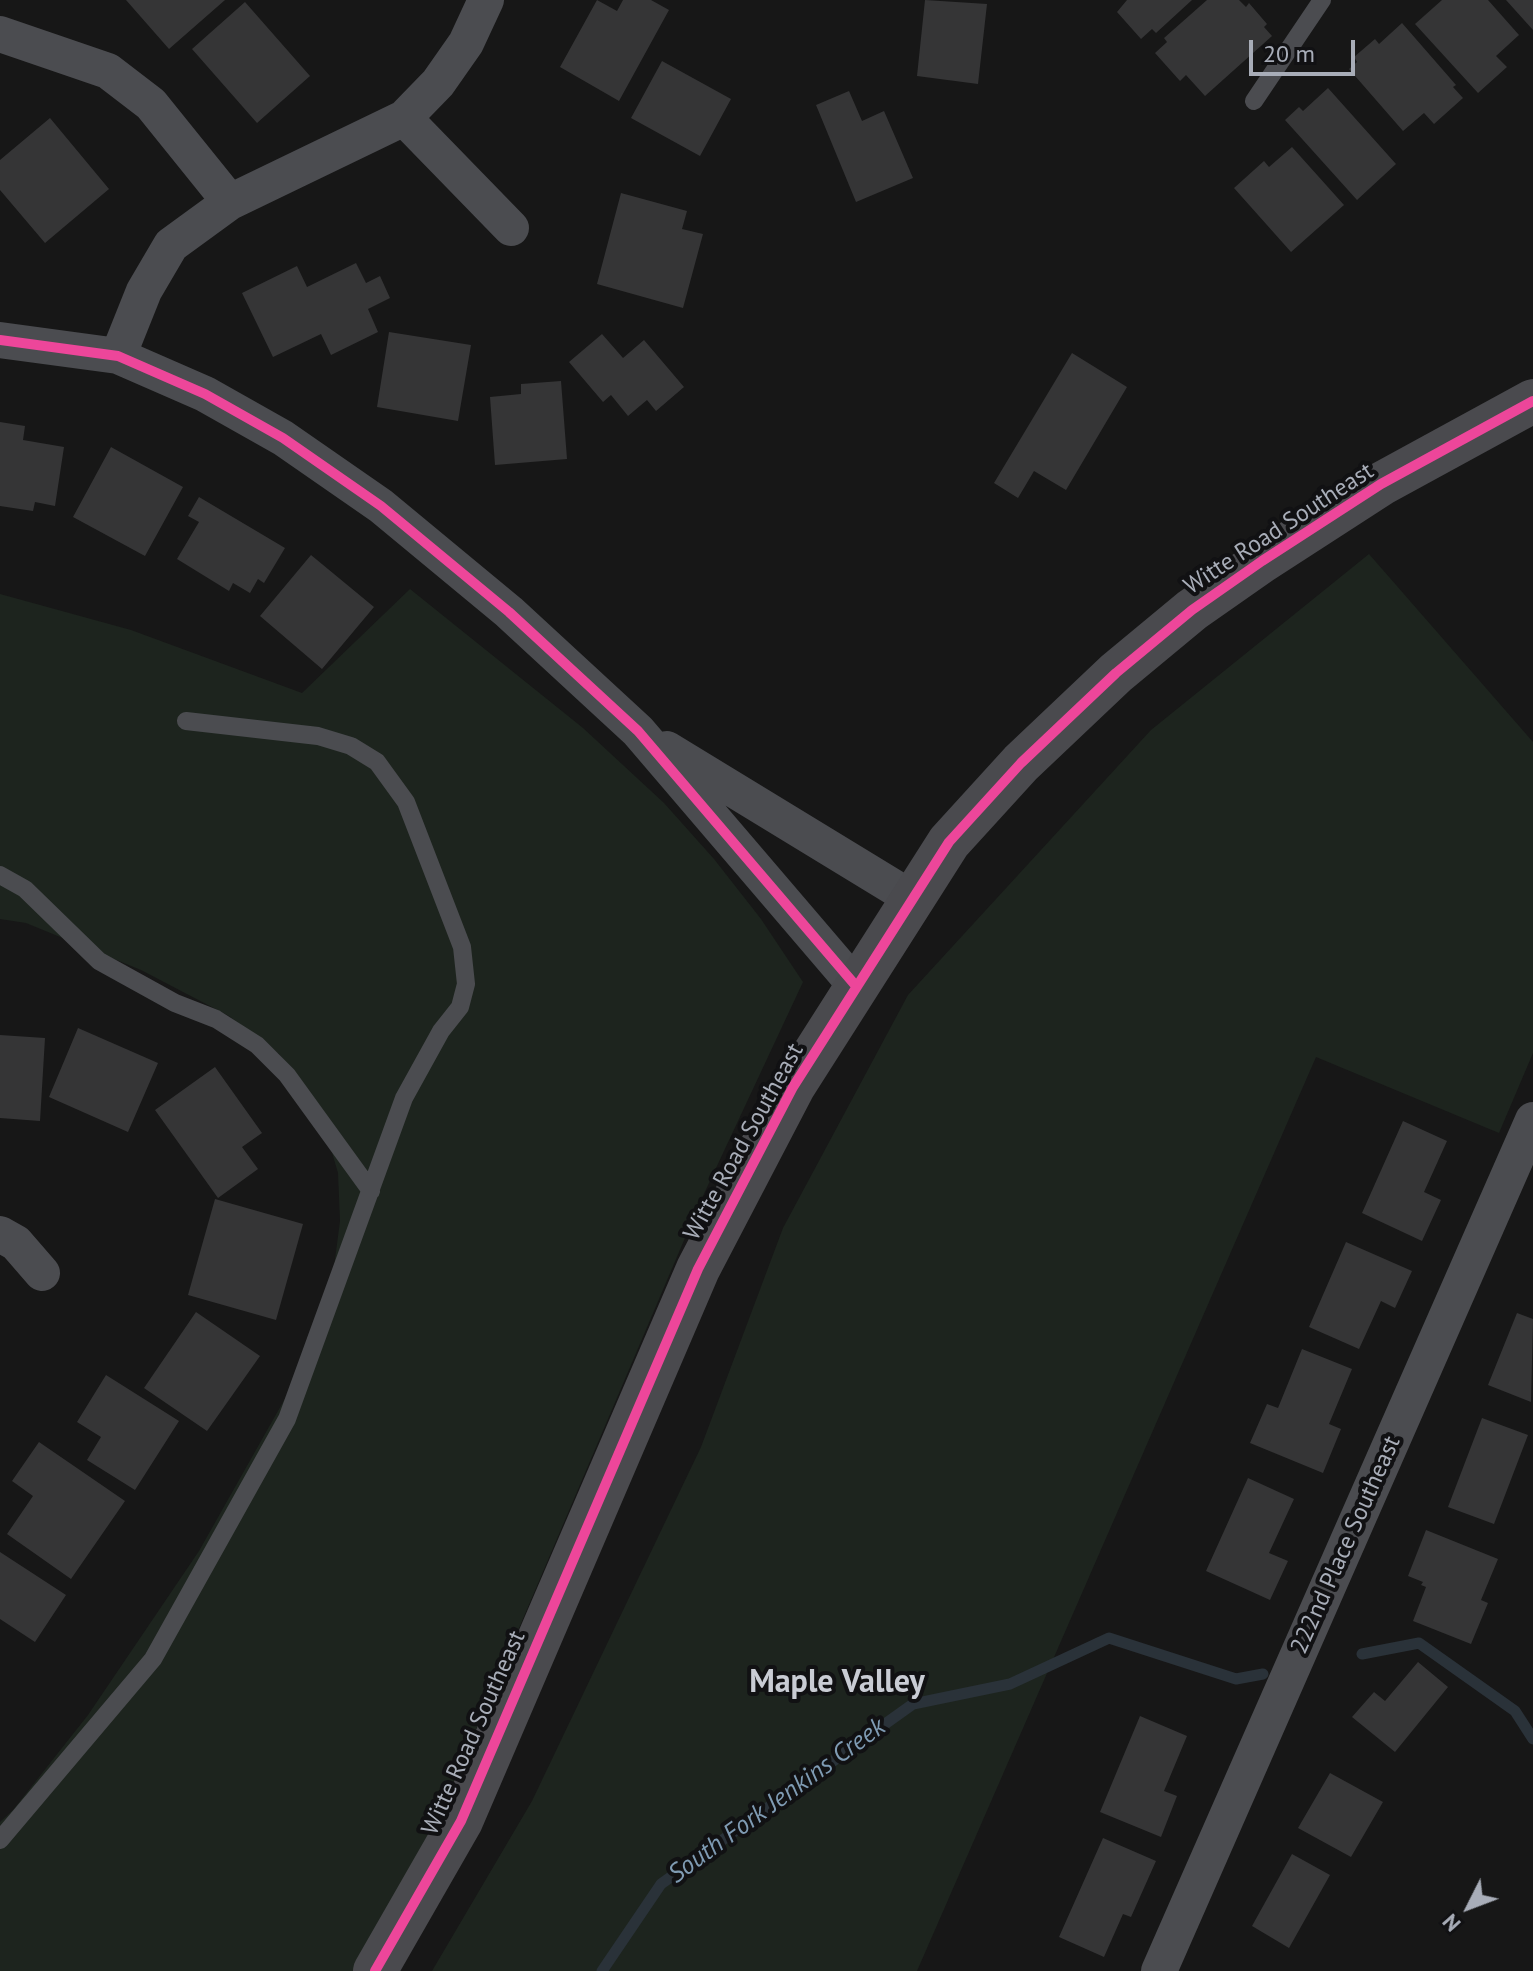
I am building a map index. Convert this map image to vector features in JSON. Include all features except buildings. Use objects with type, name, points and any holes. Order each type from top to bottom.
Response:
[{"type":"street","points":[[118,356],[144,291],[171,245],[230,202],[404,118],[438,83],[466,43],[486,0]]},
{"type":"street","points":[[0,34],[108,71],[151,104],[230,202]]},
{"type":"street","points":[[404,118],[511,228]]},
{"type":"street","points":[[0,340],[118,356],[205,394],[270,430],[381,506],[509,612],[638,731],[856,986]]},
{"type":"street","name":"Witte Road Southeast","points":[[375,1971],[461,1821],[698,1269],[793,1087],[949,842],[1021,763],[1116,673],[1192,610],[1381,484],[1533,401]]},
{"type":"street","points":[[638,731],[913,899]]},
{"type":"street","name":"222nd Place Southeast","points":[[1159,1971],[1533,1120]]},
{"type":"street","points":[[0,1234],[16,1243],[42,1273]]},
{"type":"lane","points":[[1254,101],[1322,0]]},
{"type":"lane","points":[[0,1840],[153,1659],[287,1419],[404,1098],[441,1031],[460,1007],[466,984],[462,947],[406,802],[377,762],[351,746],[318,736],[186,721]]},
{"type":"lane","points":[[0,875],[25,889],[99,961],[175,1003],[216,1019],[257,1045],[287,1075],[371,1191]]},
{"type":"shaded area","points":[[1369,554],[1533,742],[1533,1053],[1499,1133],[1316,1057],[917,1971],[432,1971],[532,1801],[701,1447],[783,1228],[908,995],[1151,730]]},
{"type":"shaded area","points":[[410,589],[583,728],[664,803],[714,859],[761,919],[803,982],[702,1198],[439,1816],[355,1971],[0,1971],[0,1822],[13,1810],[88,1715],[199,1551],[318,1340],[331,1290],[340,1221],[338,1173],[324,1125],[308,1092],[279,1054],[229,1016],[141,970],[26,923],[0,919],[0,594],[131,630],[302,693]]},
{"type":"waterway","name":"South Fork Jenkins Creek","points":[[602,1971],[661,1884],[913,1704],[1010,1684],[1109,1638],[1236,1679],[1263,1674]]},
{"type":"waterway","name":"South Fork Jenkins Creek","points":[[1362,1654],[1419,1643],[1515,1711],[1533,1739]]},
{"type":"cycle path","points":[[0,340],[118,356],[205,394],[283,438],[381,506],[509,612],[638,731],[856,986]]},
{"type":"cycle path","points":[[375,1971],[461,1821],[698,1269],[793,1087],[949,842],[1021,763],[1116,673],[1192,610],[1381,484],[1533,401]]},
{"type":"district","name":"Maple Valley","points":[[837,1683]]}]
